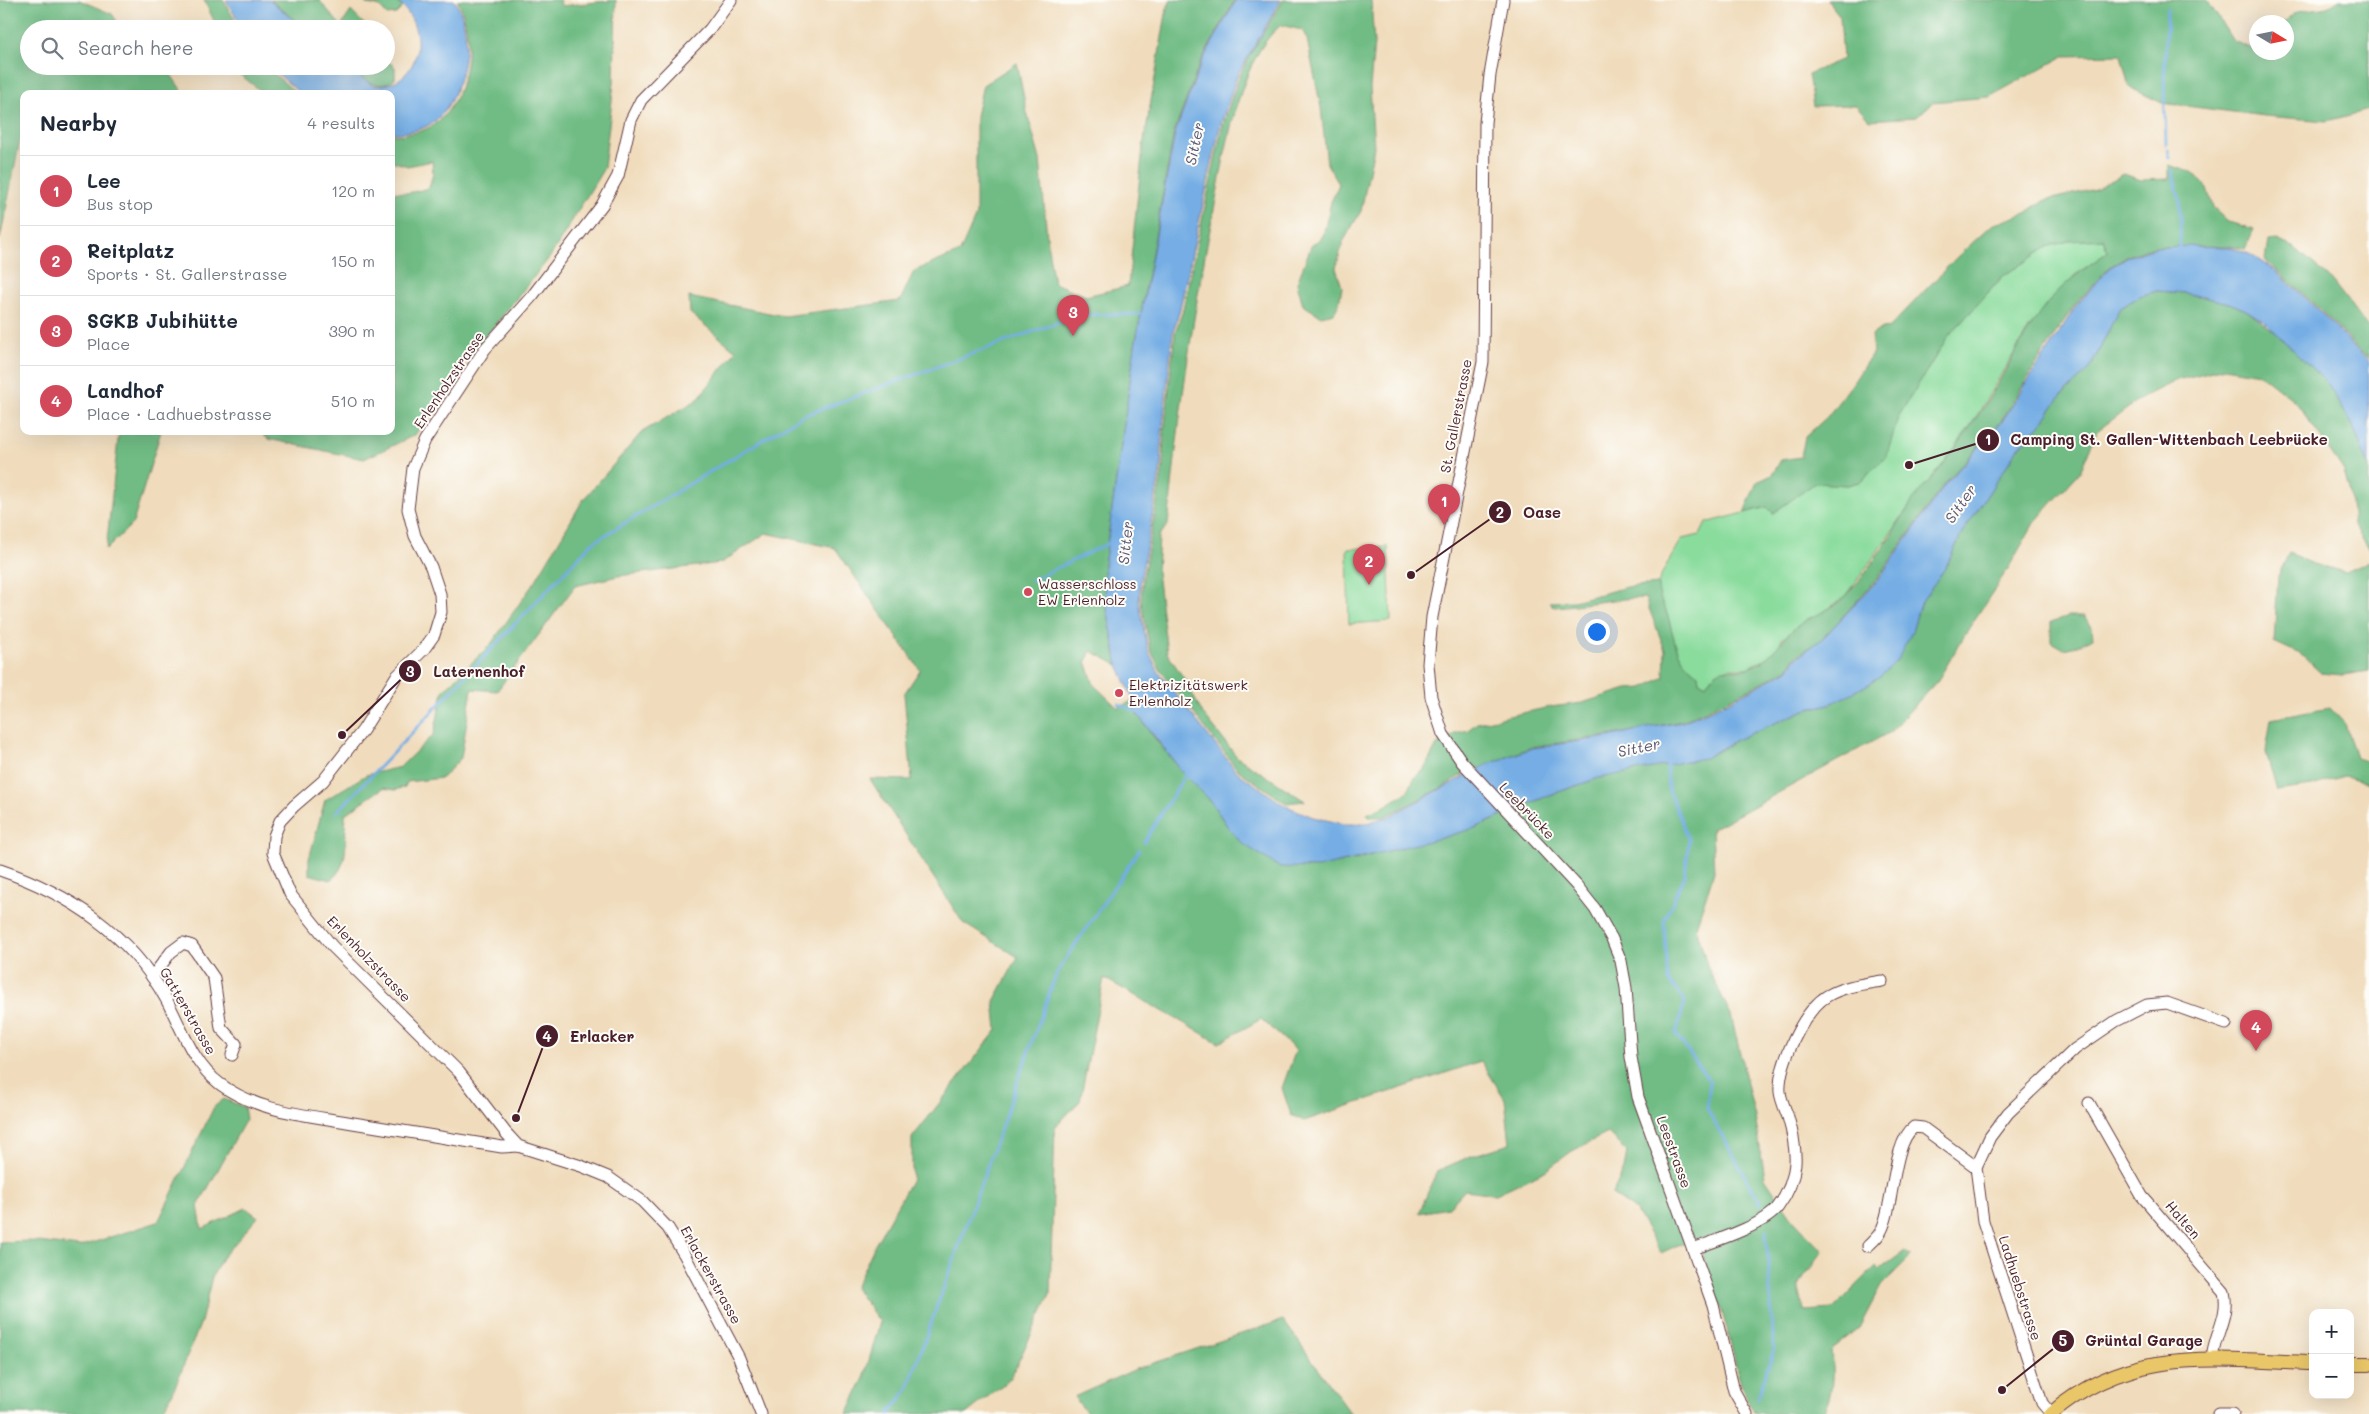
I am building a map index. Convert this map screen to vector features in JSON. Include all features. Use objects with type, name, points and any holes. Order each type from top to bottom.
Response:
[{"type":"main road","points":[[2051,1414],[2080,1391],[2127,1369],[2179,1361],[2309,1363]]},
{"type":"main road","points":[[2354,1364],[2369,1364]]},
{"type":"street","name":"Erlenholzstrasse","points":[[518,1146],[459,1072],[332,946],[290,894],[272,853],[274,836],[280,821],[323,781],[344,756],[396,678],[415,659],[434,635],[441,612],[440,594],[431,566],[415,536],[408,509],[413,468],[425,440],[485,349],[533,295],[602,205],[618,176],[631,120],[642,100],[710,29],[731,0]]},
{"type":"street","name":"St. Gallerstrasse","points":[[1449,743],[1439,723],[1431,697],[1428,650],[1432,617],[1483,362],[1485,123],[1490,75],[1502,0]]},
{"type":"street","name":"Leebrücke","points":[[1449,743],[1476,779],[1587,898]]},
{"type":"street","name":"Gatterstrasse","points":[[0,870],[29,880],[77,904],[112,931],[138,958],[165,996],[185,1038],[202,1065],[219,1083],[246,1100],[284,1111],[502,1147],[518,1146]]},
{"type":"street","name":"Leestrasse","points":[[1587,898],[1604,924],[1621,961],[1626,988],[1631,1057],[1638,1097],[1713,1305],[1734,1391],[1747,1414]]},
{"type":"street","points":[[152,977],[170,952],[183,943],[192,946],[214,978],[221,1028],[236,1044],[232,1055]]},
{"type":"street","points":[[1693,1248],[1741,1232],[1777,1209],[1789,1189],[1795,1169],[1796,1145],[1780,1093],[1780,1076],[1791,1047],[1809,1014],[1825,997],[1849,987],[1882,981]]},
{"type":"street","points":[[1868,1246],[1882,1231],[1898,1158],[1909,1131],[1914,1127],[1923,1128],[1976,1167],[1990,1137],[2008,1113],[2075,1049],[2116,1022],[2147,1005],[2160,1002],[2226,1024]]},
{"type":"street","name":"Halten","points":[[2089,1103],[2142,1196],[2224,1292],[2227,1302],[2212,1351],[2212,1360]]},
{"type":"street","name":"Erlackerstrasse","points":[[518,1146],[593,1170],[622,1186],[657,1216],[684,1254],[716,1311],[739,1358],[760,1414]]},
{"type":"street","name":"Ladhuebstrasse","points":[[1976,1167],[1983,1221],[2042,1403],[2051,1414]]},
{"type":"street","points":[[2218,1414],[2234,1414]]},
{"type":"green space","points":[[0,0],[79,0],[112,14],[116,20],[20,20],[20,75],[171,75],[181,90],[20,90],[20,140],[0,239]]},
{"type":"green space","points":[[204,0],[223,0],[235,20],[214,20]]},
{"type":"green space","points":[[271,0],[319,0],[336,20],[294,20]]},
{"type":"green space","points":[[364,0],[393,0],[403,7],[396,14],[387,15],[379,6],[366,4]]},
{"type":"green space","points":[[457,0],[560,0],[561,6],[616,0],[614,83],[604,168],[550,257],[461,367],[415,435],[364,459],[268,439],[264,435],[395,435],[395,192],[408,193],[429,188],[433,173],[432,161],[408,166],[395,162],[395,135],[425,130],[435,124],[446,113],[455,99],[462,83],[468,47],[467,30]]},
{"type":"green space","points":[[1171,0],[1235,0],[1200,63],[1174,133],[1135,346],[1104,566],[1106,603],[1118,665],[1091,651],[1086,661],[1094,685],[1118,708],[1132,701],[1137,714],[1157,741],[1183,773],[1209,799],[1230,830],[1307,868],[1359,859],[1391,848],[1441,838],[1475,828],[1547,796],[1599,778],[1648,767],[1690,761],[1717,752],[1734,741],[1805,710],[1833,703],[1881,676],[1912,632],[1920,604],[1946,567],[1961,535],[2017,450],[2041,424],[2061,396],[2090,369],[2119,309],[2140,296],[2157,291],[2185,293],[2229,303],[2246,310],[2285,340],[2328,384],[2352,424],[2369,466],[2369,549],[2353,525],[2350,493],[2344,471],[2296,402],[2260,374],[2224,368],[2177,380],[2143,397],[2097,431],[2080,472],[2034,523],[2009,567],[1938,680],[1890,732],[1712,829],[1714,872],[1696,927],[1708,968],[1731,1015],[1755,1117],[1765,1178],[1792,1218],[1823,1251],[1798,1285],[1804,1311],[1833,1309],[1876,1266],[1879,1270],[1905,1251],[1911,1256],[1881,1286],[1859,1328],[1831,1350],[1831,1391],[1822,1414],[1755,1413],[1744,1392],[1727,1329],[1697,1241],[1678,1245],[1661,1253],[1635,1210],[1612,1194],[1624,1170],[1627,1151],[1608,1133],[1572,1151],[1545,1171],[1496,1194],[1465,1190],[1448,1208],[1419,1213],[1437,1171],[1471,1156],[1510,1144],[1505,1099],[1481,1061],[1304,1121],[1291,1115],[1282,1088],[1296,1050],[1261,1019],[1219,1043],[1104,978],[1080,1101],[1055,1127],[1050,1295],[1010,1379],[966,1414],[847,1414],[864,1378],[880,1322],[855,1288],[875,1245],[912,1179],[912,1138],[997,1030],[994,1001],[1018,957],[963,923],[870,779],[912,780],[904,694],[920,670],[835,548],[766,533],[721,563],[618,576],[575,586],[497,691],[472,689],[461,758],[442,778],[407,782],[405,787],[395,790],[383,788],[345,814],[346,841],[344,859],[337,874],[330,880],[309,874],[309,859],[325,800],[366,775],[400,767],[434,734],[443,691],[491,644],[536,580],[583,500],[642,432],[697,400],[736,351],[690,313],[689,297],[784,316],[900,301],[914,271],[960,252],[976,215],[976,116],[983,85],[1017,63],[1027,113],[1040,159],[1048,248],[1054,283],[1086,296],[1128,286],[1143,147],[1167,8]]},
{"type":"green space","points":[[1283,0],[1371,0],[1374,43],[1370,87],[1374,147],[1361,211],[1343,242],[1336,268],[1342,287],[1339,304],[1334,313],[1321,316],[1303,305],[1297,283],[1311,246],[1323,236],[1331,202],[1339,184],[1327,164],[1321,108],[1307,39],[1302,30],[1281,25],[1266,41],[1253,62],[1243,86],[1228,141],[1205,253],[1192,330],[1176,447],[1168,525],[1159,536],[1157,572],[1167,653],[1183,677],[1203,714],[1237,757],[1305,801],[1286,803],[1238,770],[1161,671],[1150,649],[1141,601],[1143,577],[1163,468],[1164,434],[1175,333],[1182,313],[1222,128],[1239,77]]},
{"type":"green space","points":[[1827,0],[2207,0],[2233,41],[2249,47],[2249,60],[2294,60],[2293,15],[2304,10],[2332,5],[2339,0],[2369,0],[2369,110],[2327,121],[2265,116],[2162,103],[2129,87],[2121,55],[2064,56],[1989,97],[1933,102],[1917,117],[1869,120],[1856,105],[1813,106],[1808,74],[1843,59],[1840,16]]},
{"type":"green space","points":[[351,11],[360,20],[345,20]]},
{"type":"green space","points":[[241,75],[275,75],[292,90],[260,90]]},
{"type":"green space","points":[[357,75],[395,75],[395,79],[382,85]]},
{"type":"green space","points":[[2169,165],[2194,173],[2207,188],[2213,208],[2228,222],[2254,229],[2245,249],[2230,246],[2155,247],[2130,255],[2108,268],[2075,305],[2058,329],[2000,423],[1946,482],[1876,580],[1822,639],[1794,658],[1788,669],[1682,721],[1608,736],[1532,747],[1460,776],[1438,790],[1384,817],[1370,817],[1367,814],[1387,805],[1407,792],[1415,777],[1423,771],[1437,745],[1456,733],[1468,730],[1477,723],[1550,707],[1582,703],[1627,689],[1643,688],[1664,677],[1665,650],[1645,598],[1554,607],[1549,602],[1574,601],[1627,587],[1658,584],[1660,597],[1677,649],[1685,662],[1698,674],[1699,681],[1706,685],[1720,671],[1748,668],[1763,661],[1796,627],[1829,609],[1841,600],[1866,572],[1916,496],[1942,466],[1967,431],[1988,400],[2025,336],[2050,300],[2077,274],[2108,252],[2103,239],[2069,241],[2049,246],[2003,276],[1947,338],[1898,417],[1886,458],[1872,469],[1862,481],[1848,485],[1815,483],[1773,513],[1767,507],[1744,513],[1757,482],[1772,475],[1781,460],[1801,457],[1805,437],[1827,417],[1853,383],[1873,352],[1871,335],[1883,328],[1890,327],[1956,258],[1992,225],[2026,213],[2043,201],[2095,189],[2124,174],[2141,180],[2169,179]]},
{"type":"green space","points":[[2103,239],[2108,252],[2076,274],[2051,300],[2029,328],[1973,422],[1945,462],[1918,494],[1846,596],[1818,616],[1809,618],[1797,627],[1782,639],[1777,650],[1764,659],[1748,668],[1729,668],[1711,677],[1706,685],[1699,681],[1698,674],[1685,662],[1677,649],[1667,613],[1657,588],[1662,573],[1682,539],[1700,535],[1706,523],[1767,507],[1773,513],[1815,483],[1848,485],[1862,481],[1872,469],[1886,458],[1898,417],[1947,338],[2003,276],[2049,246],[2069,241]]},
{"type":"green space","points":[[2277,240],[2295,248],[2329,277],[2369,329],[2369,360],[2320,309],[2265,260],[2268,241]]},
{"type":"green space","points":[[119,435],[160,435],[133,523],[106,550]]},
{"type":"green space","points":[[1388,547],[1391,621],[1349,624],[1347,549]]},
{"type":"green space","points":[[2289,553],[2313,564],[2346,572],[2369,561],[2369,671],[2343,675],[2321,673],[2300,654],[2274,642],[2278,576]]},
{"type":"green space","points":[[2069,616],[2084,616],[2092,627],[2093,638],[2077,646],[2063,649],[2051,642],[2051,622]]},
{"type":"green space","points":[[2330,708],[2345,724],[2356,758],[2369,762],[2369,783],[2345,776],[2312,786],[2277,791],[2266,752],[2271,719]]},
{"type":"green space","points":[[224,1099],[244,1107],[246,1119],[198,1206],[202,1229],[246,1208],[258,1217],[222,1258],[212,1277],[201,1322],[173,1392],[161,1414],[0,1414],[0,1242],[30,1241],[79,1247],[158,1222],[214,1107]]},
{"type":"green space","points":[[1283,1320],[1351,1414],[1088,1414],[1074,1397],[1136,1369]]},
{"type":"water","points":[[226,0],[270,0],[293,20],[238,20]]},
{"type":"water","points":[[395,0],[454,0],[461,13],[465,28],[464,63],[453,96],[445,110],[435,121],[425,127],[409,132],[395,133],[395,90],[296,90],[279,75],[358,75],[374,86],[391,83],[403,76],[412,65],[416,52],[417,38],[414,24],[406,11]]},
{"type":"water","name":"Sitter","points":[[1236,0],[1281,0],[1237,76],[1220,127],[1179,313],[1173,332],[1162,434],[1161,468],[1141,577],[1139,601],[1148,650],[1159,673],[1237,772],[1284,805],[1313,817],[1344,824],[1363,824],[1388,817],[1486,765],[1532,748],[1608,737],[1682,722],[1728,702],[1788,670],[1795,659],[1822,639],[1877,581],[1947,482],[2001,423],[2076,306],[2109,268],[2130,256],[2155,248],[2181,246],[2230,247],[2252,255],[2272,268],[2319,310],[2369,362],[2369,466],[2352,424],[2328,384],[2266,323],[2246,310],[2229,303],[2185,293],[2157,291],[2140,296],[2119,309],[2090,369],[2061,396],[2041,424],[2017,450],[1961,535],[1946,567],[1920,604],[1912,632],[1898,659],[1881,676],[1833,703],[1805,710],[1734,741],[1705,758],[1599,778],[1547,796],[1475,828],[1441,838],[1318,868],[1279,867],[1242,843],[1230,830],[1209,799],[1183,773],[1137,714],[1131,694],[1118,665],[1106,603],[1104,566],[1135,346],[1175,133],[1201,63]]},
{"type":"waterway","points":[[2166,144],[2164,82],[2167,9]]},
{"type":"waterway","points":[[2168,150],[2170,158]]},
{"type":"waterway","points":[[2172,171],[2180,201],[2180,249]]},
{"type":"waterway","points":[[1078,315],[1145,314]]},
{"type":"waterway","points":[[336,813],[592,543],[802,416],[1073,317]]},
{"type":"waterway","points":[[1032,580],[1109,543]]},
{"type":"waterway","points":[[1119,704],[1139,713]]},
{"type":"waterway","points":[[1667,760],[1668,788],[1689,840],[1685,875],[1664,921],[1668,980],[1685,1001],[1676,1034],[1710,1082],[1707,1109],[1761,1204]]},
{"type":"waterway","points":[[1144,842],[1187,772]]},
{"type":"waterway","points":[[889,1414],[907,1390],[1057,972],[1139,850]]},
{"type":"waterway","points":[[1758,1398],[1774,1349],[1766,1231]]},
{"type":"place","name":"SGKB Jubihütte","points":[[1073,336]]},
{"type":"place","name":"Camping St. Gallen-Wittenbach Leebrücke","points":[[1909,465]]},
{"type":"place","name":"Lee","points":[[1444,525]]},
{"type":"place","name":"Oase","points":[[1411,575]]},
{"type":"place","name":"Reitplatz","points":[[1369,585]]},
{"type":"place","name":"Wasserschloss EW Erlenholz","points":[[1028,592]]},
{"type":"place","name":"Elektrizitätswerk Erlenholz","points":[[1119,693]]},
{"type":"place","name":"Laternenhof","points":[[342,735]]},
{"type":"place","name":"Landhof","points":[[2256,1051]]},
{"type":"place","name":"Erlacker","points":[[516,1118]]},
{"type":"place","name":"Grüntal Garage","points":[[2002,1390]]}]
